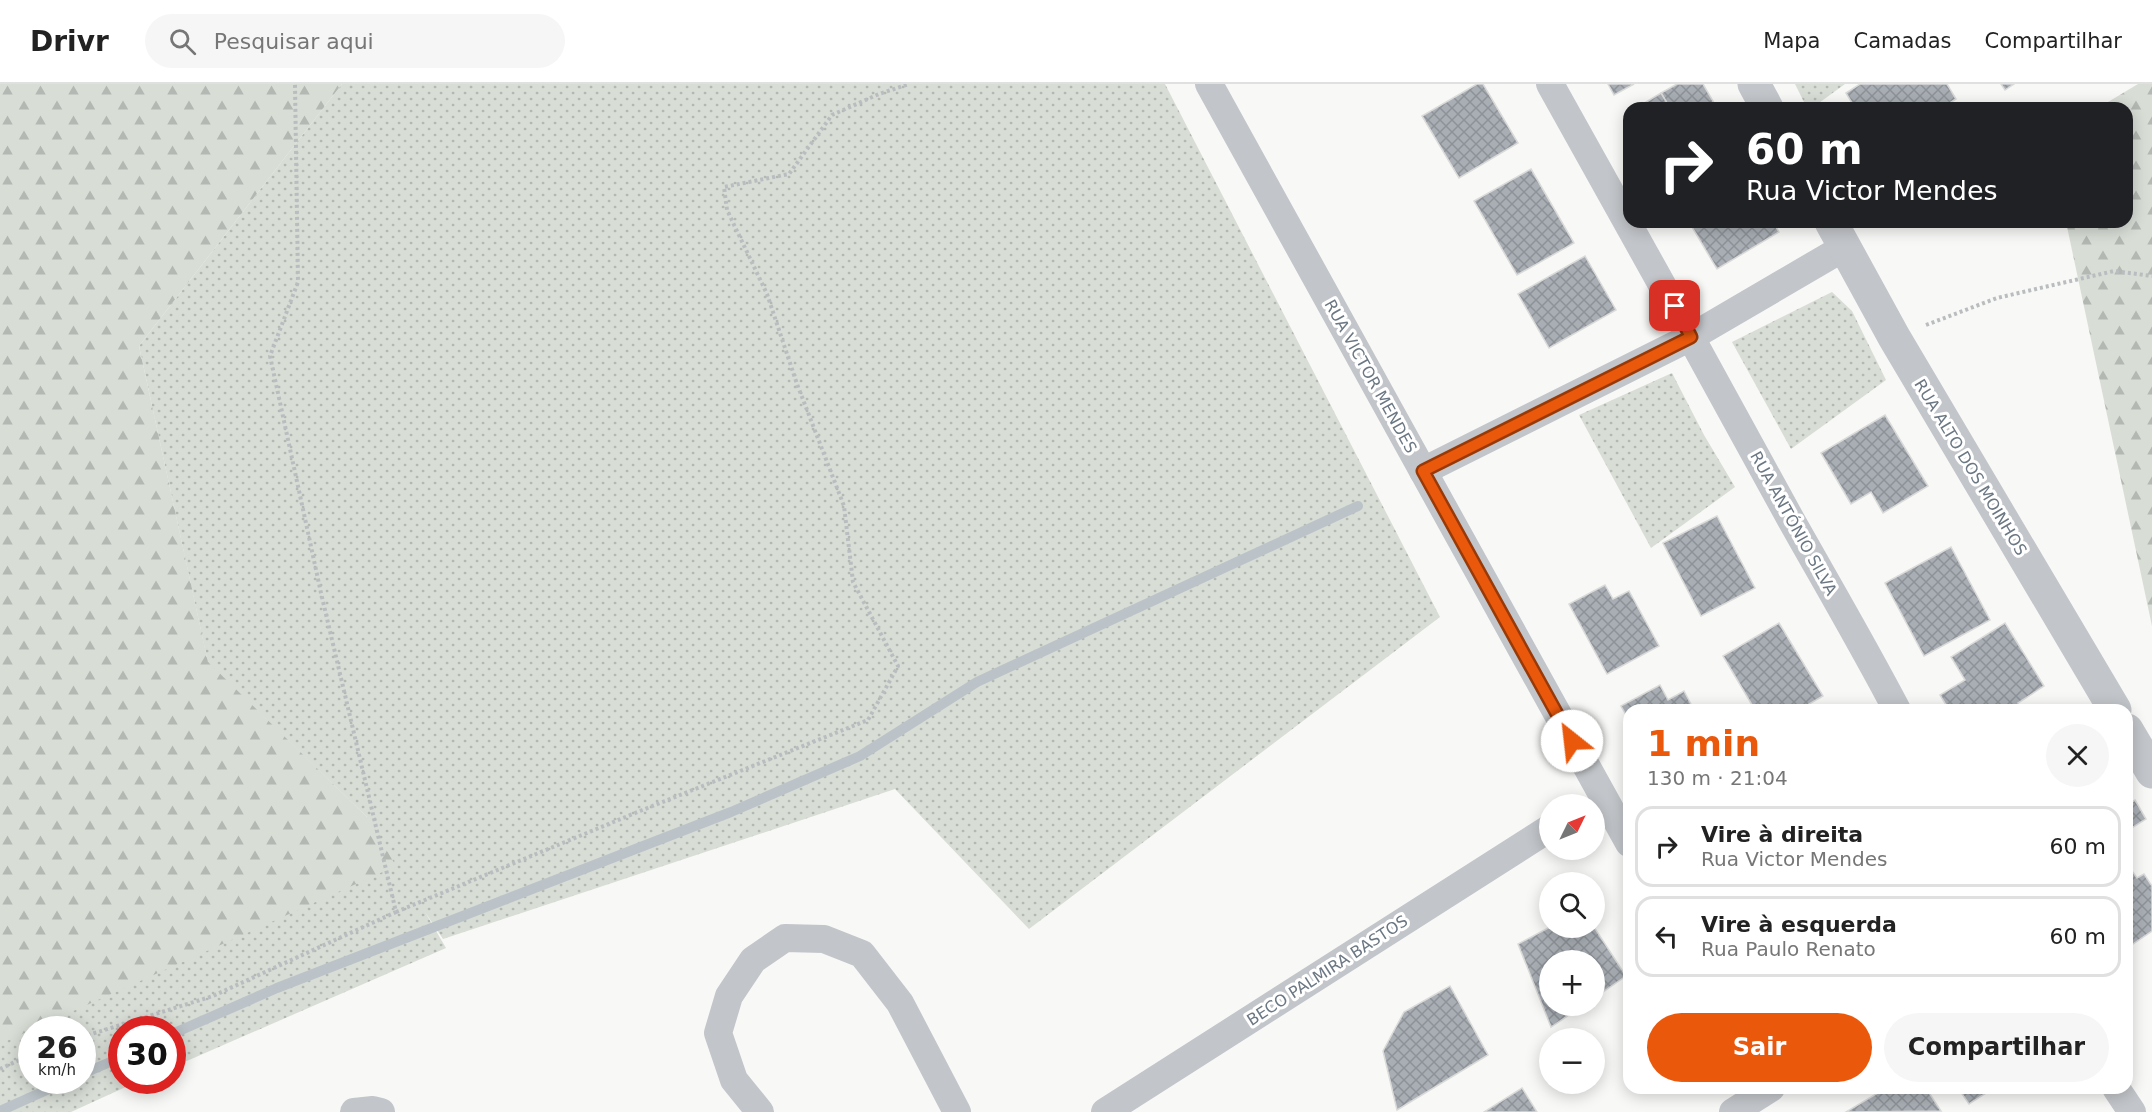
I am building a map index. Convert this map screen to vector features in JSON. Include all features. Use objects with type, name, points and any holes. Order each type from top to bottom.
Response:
[{"type":"street","name":"RUA VICTOR MENDES","points":[[1209,84],[1423,471],[1691,337],[1838,235]]},
{"type":"street","name":"RUA ANTÓNIO SILVA","points":[[1550,84],[1623,215]]},
{"type":"street","points":[[1754,84],[1764,102]]},
{"type":"street","name":"RUA ANTÓNIO SILVA","points":[[1630,228],[1894,704]]},
{"type":"street","name":"RUA ALTO DOS MOINHOS","points":[[1838,235],[1894,337],[2111,704]]},
{"type":"street","points":[[1423,471],[1592,794]]},
{"type":"street","points":[[2133,740],[2152,772]]},
{"type":"street","points":[[1605,812],[1623,835]]},
{"type":"street","name":"BECO PALMIRA BASTOS","points":[[1105,1112],[1539,835]]},
{"type":"street","points":[[760,1112],[734,1080],[718,1033],[729,996],[753,960],[785,938],[824,939],[862,954],[900,1003],[957,1112]]},
{"type":"street","points":[[1733,1112],[1760,1094]]},
{"type":"street","points":[[2120,1094],[2132,1112]]},
{"type":"street","points":[[354,1112],[372,1110],[381,1112]]},
{"type":"path","points":[[295,84],[298,282],[270,356],[319,582],[396,912]]},
{"type":"path","points":[[96,1033],[213,996],[396,912],[868,720],[898,666],[853,582],[844,506],[797,384],[767,294],[727,210],[724,187],[789,174],[832,115],[879,94],[909,84]]},
{"type":"path","points":[[1894,337],[1997,298],[2114,271],[2152,276]]},
{"type":"path","points":[[0,1069],[18,1061]]},
{"type":"green space","points":[[0,84],[342,84],[139,346],[208,662],[367,817],[396,866],[62,1016],[18,1016],[18,1036],[0,1044]]},
{"type":"green space","points":[[342,84],[1165,84],[1440,617],[1029,929],[895,789],[443,939],[425,912],[446,948],[186,1061],[186,1016],[108,1016],[108,1094],[110,1094],[71,1112],[0,1112],[0,1031],[18,1021],[18,1094],[96,1094],[96,1016],[26,1016],[367,817],[208,663],[139,346]]},
{"type":"green space","points":[[1795,84],[1845,84],[1820,102],[1804,102]]},
{"type":"green space","points":[[2138,84],[2152,84],[2152,626],[2067,228],[2133,228],[2133,102],[2108,102]]},
{"type":"green space","points":[[1832,292],[1852,311],[1886,380],[1791,449],[1732,342]]},
{"type":"green space","points":[[1672,373],[1704,435],[1735,487],[1651,548],[1579,415]]},
{"type":"building","points":[[1477,84],[1483,84],[1518,143],[1459,178],[1422,116]]},
{"type":"building","points":[[1608,84],[1634,84],[1614,95]]},
{"type":"building","points":[[1677,84],[1703,84],[1714,102],[1666,102],[1661,93]]},
{"type":"building","points":[[1860,84],[1947,84],[1956,99],[1951,102],[1851,102],[1846,93]]},
{"type":"building","points":[[2001,84],[2014,84],[2005,90]]},
{"type":"building","points":[[1661,93],[1666,102],[1646,102]]},
{"type":"building","points":[[1531,169],[1574,243],[1517,275],[1474,201]]},
{"type":"building","points":[[1693,228],[1777,228],[1779,232],[1717,269]]},
{"type":"building","points":[[1585,256],[1616,310],[1549,348],[1518,294]]},
{"type":"building","points":[[1885,415],[1928,486],[1883,513],[1871,492],[1851,504],[1821,453]]},
{"type":"building","points":[[1717,516],[1755,588],[1701,616],[1663,543]]},
{"type":"building","points":[[1951,547],[1990,620],[1924,656],[1885,583]]},
{"type":"building","points":[[1605,585],[1613,599],[1629,591],[1659,646],[1607,674],[1569,604]]},
{"type":"building","points":[[1779,623],[1823,696],[1809,704],[1751,704],[1723,656]]},
{"type":"building","points":[[2005,623],[2044,686],[2019,704],[1945,704],[1940,695],[1965,680],[1951,657]]},
{"type":"building","points":[[1660,685],[1668,700],[1684,691],[1691,704],[1625,704]]},
{"type":"building","points":[[2135,800],[2146,819],[2133,827],[2133,801]]},
{"type":"building","points":[[2133,872],[2137,878],[2144,874],[2152,886],[2152,931],[2133,944]]},
{"type":"building","points":[[1539,933],[1539,938],[1601,938],[1623,971],[1623,978],[1605,990],[1605,950],[1539,950],[1539,997],[1518,944]]},
{"type":"building","points":[[1450,986],[1488,1055],[1397,1110],[1383,1051],[1404,1012]]},
{"type":"building","points":[[1547,1016],[1568,1016],[1551,1027]]},
{"type":"building","points":[[1522,1088],[1537,1112],[1484,1112]]},
{"type":"building","points":[[1876,1094],[1930,1094],[1941,1111],[1846,1112]]},
{"type":"building","points":[[1962,1094],[1985,1094],[1969,1104]]},
{"type":"waterway","points":[[186,1028],[277,988],[731,812],[860,756],[977,682],[1358,506]]},
{"type":"waterway","points":[[96,1068],[108,1063]]},
{"type":"waterway","points":[[0,1111],[38,1094]]},
{"type":"route","points":[[1572,741],[1423,471],[1691,337],[1675,306]]}]
